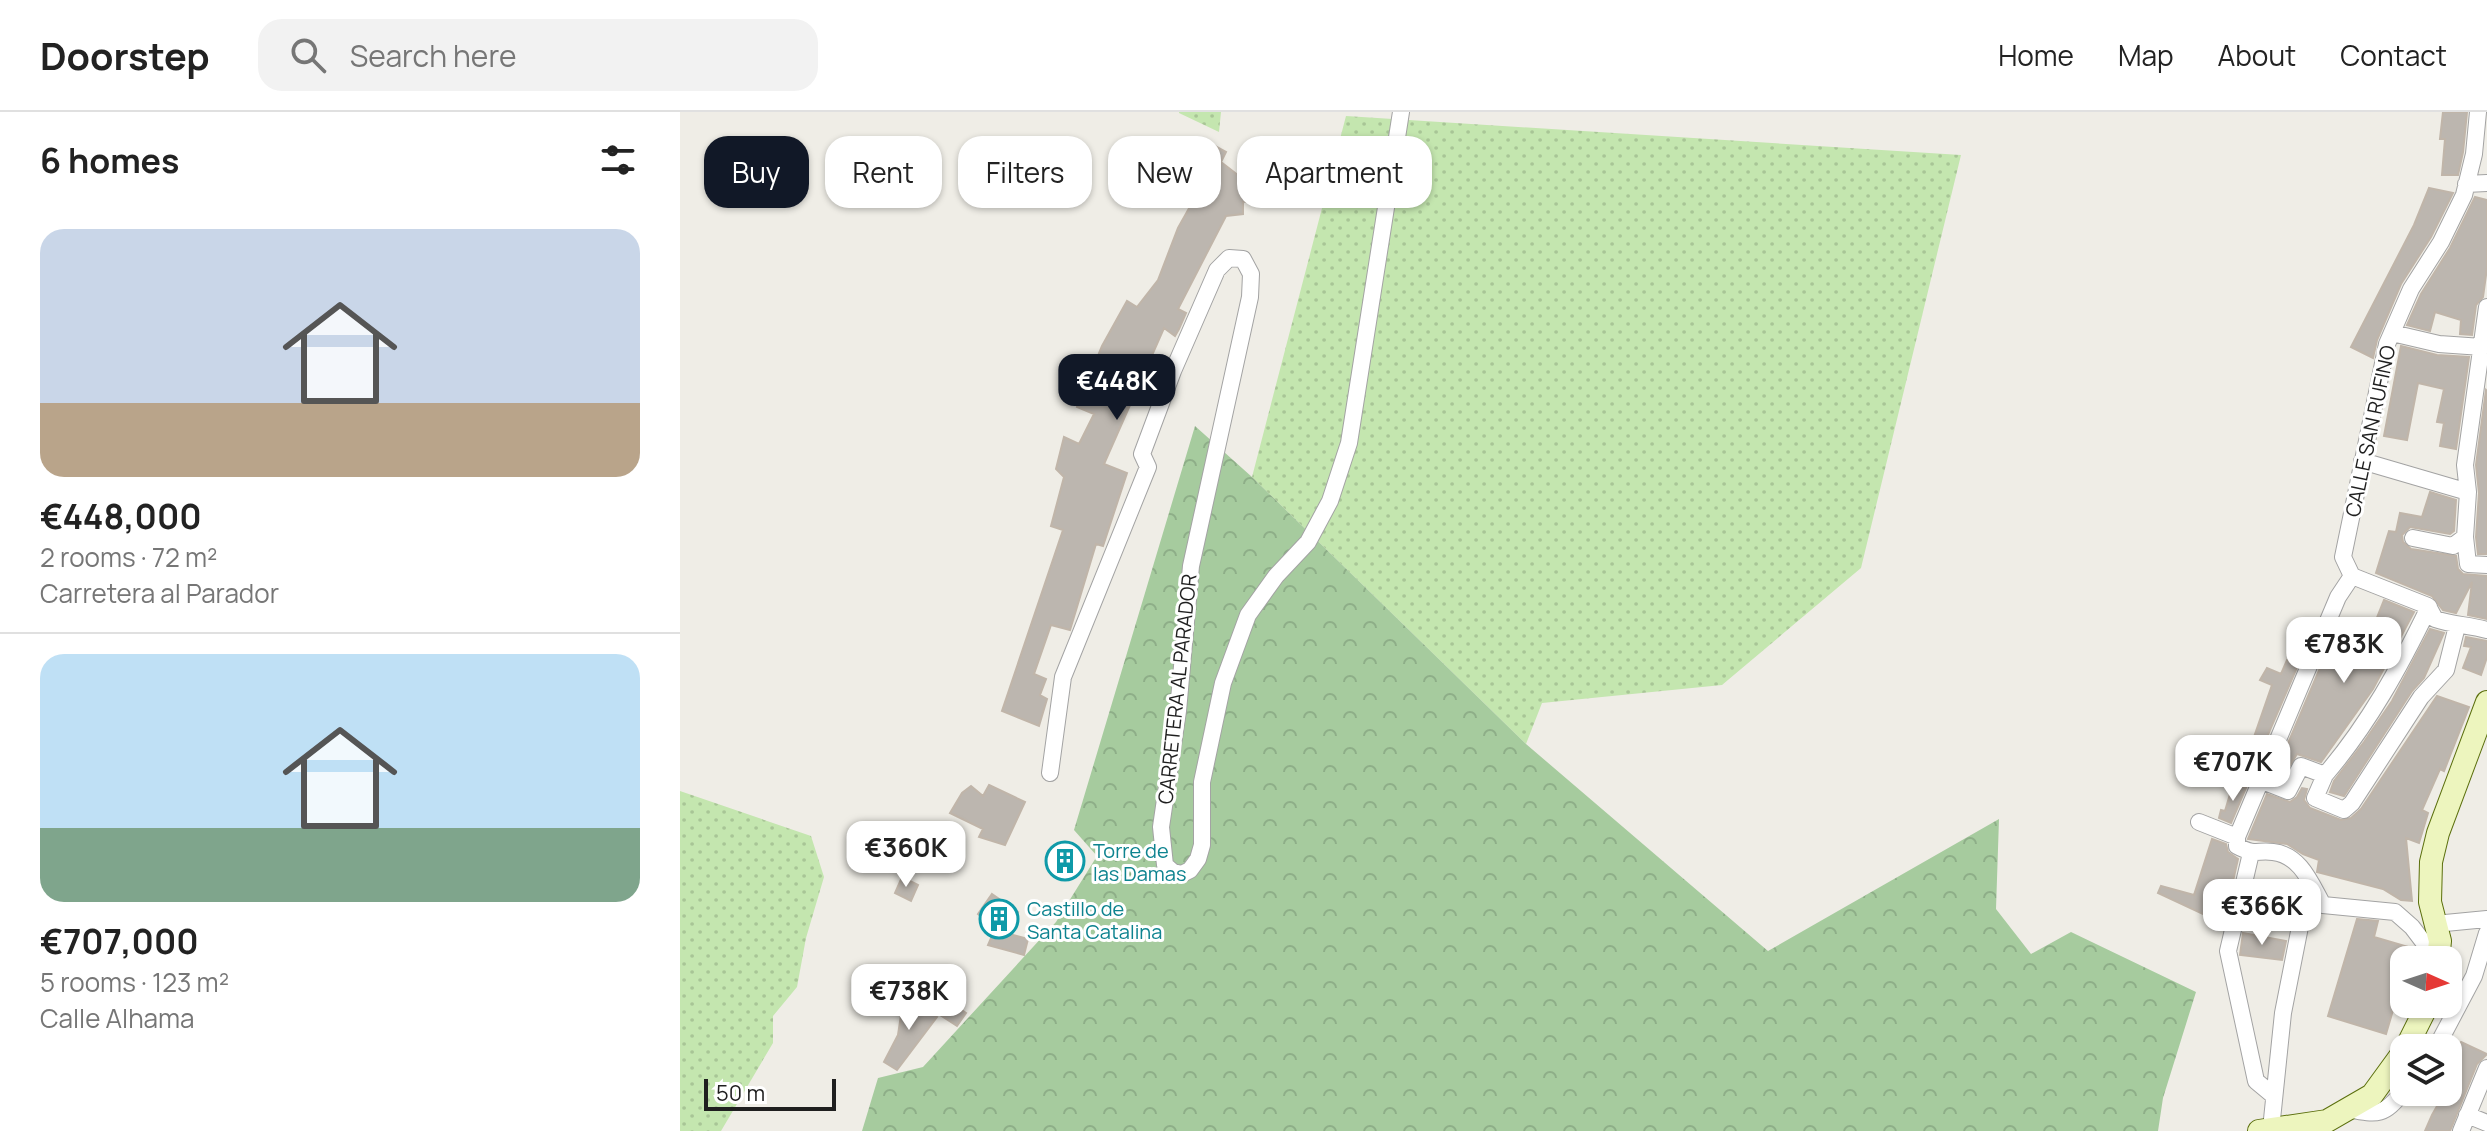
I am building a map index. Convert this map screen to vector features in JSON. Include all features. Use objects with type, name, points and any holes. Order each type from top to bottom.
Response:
[{"type":"main road","points":[[2439,946],[2430,902],[2431,862],[2438,833],[2487,702]]},
{"type":"main road","points":[[2265,1130],[2327,1121],[2372,1095],[2390,1070]]},
{"type":"street","name":"CARRETERA AL PARADOR","points":[[1050,773],[1063,677],[1148,467],[1142,454],[1173,371],[1217,270],[1229,258],[1243,259],[1251,274],[1250,297],[1191,566],[1178,711],[1161,827],[1162,856],[1165,865],[1173,872],[1182,874],[1190,870],[1198,859],[1202,845],[1202,782],[1223,683],[1248,615],[1276,576],[1308,542],[1330,501],[1349,443],[1401,112]]},
{"type":"street","name":"CALLE SAN RUFINO","points":[[2352,576],[2343,557],[2387,344],[2411,289],[2441,242],[2466,184],[2474,154],[2478,112]]},
{"type":"street","points":[[2466,184],[2487,183]]},
{"type":"street","points":[[2487,307],[2465,465],[2468,564],[2487,565]]},
{"type":"street","points":[[2392,333],[2439,344],[2482,347]]},
{"type":"street","points":[[2362,461],[2468,492]]},
{"type":"street","points":[[2413,538],[2453,546],[2465,537]]},
{"type":"street","points":[[2427,946],[2395,912],[2323,905],[2299,864],[2271,851],[2251,853],[2237,846],[2237,837],[2338,597],[2352,576],[2429,607],[2435,619],[2487,630]]},
{"type":"street","points":[[2429,607],[2402,663],[2325,775],[2315,798],[2344,810],[2352,803],[2421,697],[2446,670],[2457,626]]},
{"type":"street","points":[[2260,780],[2288,791],[2301,766],[2325,775]]},
{"type":"street","points":[[2199,822],[2237,837]]},
{"type":"street","points":[[2251,853],[2228,951],[2256,1081],[2274,1096]]},
{"type":"street","points":[[2265,1130],[2274,1096],[2283,1013],[2309,881]]},
{"type":"street","points":[[2435,924],[2487,919]]},
{"type":"street","points":[[2443,1034],[2474,976],[2487,933]]},
{"type":"street","points":[[2487,1068],[2464,1123],[2487,1123]]},
{"type":"street","points":[[2348,1109],[2377,1114],[2392,1106]]},
{"type":"green space","points":[[1221,112],[1219,132],[1179,113]]},
{"type":"green space","points":[[1346,116],[1961,155],[1861,568],[1722,685],[1542,703],[1526,744],[1252,477],[1322,208],[1432,208],[1432,136],[1341,136]]},
{"type":"green space","points":[[1195,426],[1252,477],[1526,744],[1768,951],[1999,819],[1996,909],[2031,954],[2071,932],[2196,992],[2163,1098],[2158,1131],[862,1131],[878,1078],[923,1067],[1056,922],[1097,856],[1074,830]]},
{"type":"green space","points":[[680,791],[811,836],[824,877],[806,938],[797,987],[773,1016],[773,1043],[721,1131],[680,1131]]},
{"type":"building","points":[[2443,112],[2467,112],[2458,175],[2442,175],[2445,139],[2440,139]]},
{"type":"building","points":[[1221,162],[1237,174],[1237,208],[1243,208],[1243,214],[1226,216],[1178,309],[1186,313],[1179,329],[1175,336],[1164,328],[1104,464],[1127,473],[1103,546],[1096,544],[1070,630],[1051,625],[1034,674],[1046,679],[1040,695],[1047,699],[1039,726],[1002,711],[1063,530],[1051,526],[1064,477],[1056,469],[1064,437],[1079,444],[1094,414],[1077,407],[1102,346],[1127,301],[1137,307],[1158,280],[1189,208],[1221,208]]},
{"type":"building","points":[[2429,188],[2453,193],[2431,237],[2401,284],[2377,340],[2373,358],[2351,347],[2414,225]]},
{"type":"building","points":[[2475,197],[2487,200],[2487,268],[2483,297],[2476,305],[2472,335],[2460,334],[2461,320],[2435,312],[2430,331],[2407,325],[2421,294],[2450,248]]},
{"type":"building","points":[[2401,346],[2437,355],[2469,357],[2456,449],[2440,446],[2444,423],[2437,422],[2444,389],[2418,383],[2407,440],[2384,436]]},
{"type":"building","points":[[2486,390],[2487,554],[2478,554],[2476,465]]},
{"type":"building","points":[[2430,492],[2456,500],[2454,531],[2450,534],[2410,527],[2402,535],[2403,542],[2411,549],[2456,556],[2458,569],[2463,574],[2487,576],[2487,619],[2468,615],[2472,582],[2456,613],[2443,610],[2432,596],[2376,573],[2389,531],[2396,532],[2400,513],[2422,517]]},
{"type":"building","points":[[2384,600],[2414,612],[2373,689],[2321,762],[2297,754],[2283,777],[2275,774],[2337,628],[2368,640]]},
{"type":"building","points":[[2430,629],[2444,633],[2424,678],[2412,691],[2344,796],[2330,792],[2334,781],[2392,701]]},
{"type":"building","points":[[2466,637],[2487,641],[2487,657],[2481,675],[2463,668],[2471,647],[2464,646]]},
{"type":"building","points":[[2287,660],[2298,665],[2264,744],[2253,740],[2272,685],[2260,680],[2267,668],[2281,674]]},
{"type":"building","points":[[2437,696],[2469,707],[2444,771],[2440,769],[2422,810],[2428,813],[2419,843],[2406,838],[2412,901],[2401,900],[2383,889],[2317,872],[2319,860],[2287,844],[2248,839],[2267,794],[2290,802],[2302,788],[2307,789],[2304,800],[2310,808],[2341,820],[2351,818],[2361,809]]},
{"type":"building","points":[[2233,784],[2246,788],[2231,823],[2219,818],[2221,810],[2225,811]]},
{"type":"building","points":[[989,785],[1025,802],[1005,845],[979,837],[983,829],[950,813],[962,793],[971,786],[983,796]]},
{"type":"building","points":[[2212,839],[2226,844],[2228,852],[2238,859],[2224,921],[2158,893],[2161,886],[2194,895]]},
{"type":"building","name":"Torre de las Damas","points":[[1052,847],[1083,859],[1077,875],[1046,863]]},
{"type":"building","points":[[902,877],[918,885],[911,901],[895,893]]},
{"type":"building","points":[[992,894],[1018,912],[1005,933],[1028,939],[1024,955],[988,945],[995,929],[1003,932],[978,914]]},
{"type":"building","points":[[2357,919],[2378,921],[2374,937],[2405,946],[2390,946],[2391,1018],[2386,1034],[2328,1016]]},
{"type":"building","points":[[2243,933],[2286,941],[2282,960],[2240,955]]},
{"type":"building","points":[[904,995],[937,1017],[897,1070],[884,1062],[898,1035]]},
{"type":"building","points":[[946,999],[966,1013],[957,1026],[934,1011]]},
{"type":"building","points":[[2462,1042],[2487,1054],[2477,1064],[2462,1101]]},
{"type":"building","points":[[2437,1106],[2460,1106],[2450,1131],[2425,1131]]},
{"type":"place","name":"Torre de las Damas","points":[[1065,861]]},
{"type":"place","name":"Castillo de Santa Catalina","points":[[999,919]]}]
